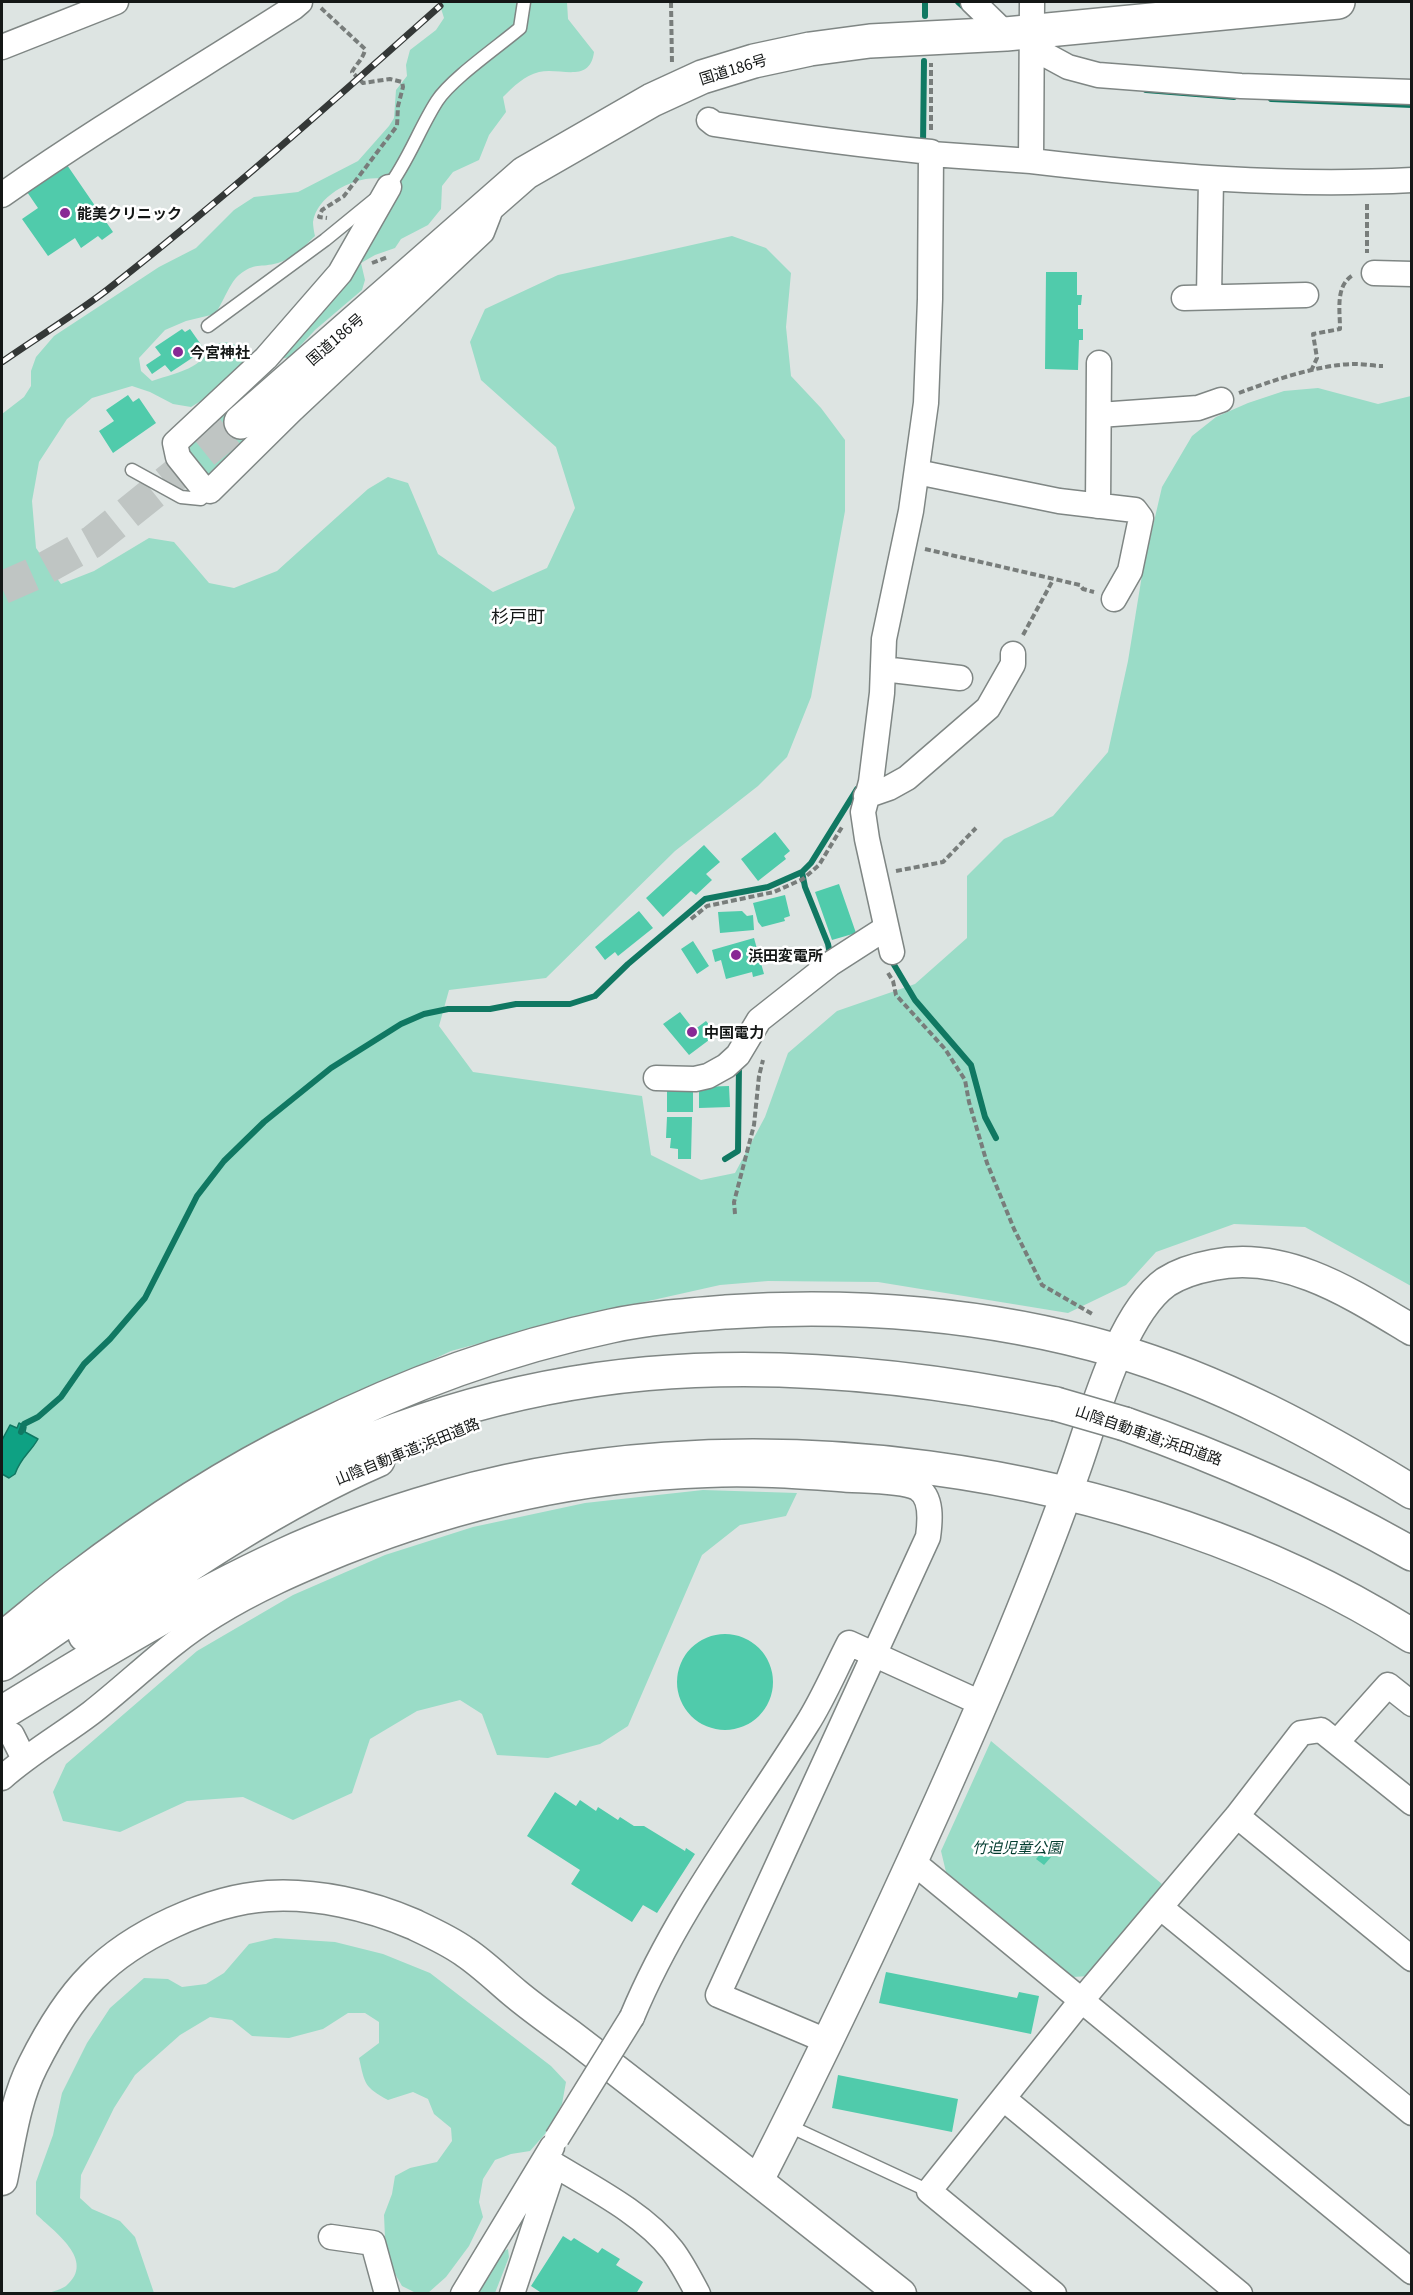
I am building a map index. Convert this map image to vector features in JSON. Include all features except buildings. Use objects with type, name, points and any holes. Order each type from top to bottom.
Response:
[{"type":"highway","name":"国道186号","points":[[241,422],[538,163],[702,77],[754,61],[810,49],[870,41],[1319,2]]},
{"type":"highway","points":[[2,1639],[74,1581],[129,1541],[262,1458],[338,1419],[472,1365],[541,1344],[613,1326],[691,1315],[766,1310],[844,1309],[919,1314],[997,1324],[1058,1336],[1117,1351],[1209,1384],[1277,1414],[1340,1448],[1412,1492]]},
{"type":"highway","name":"山陰自動車道;浜田道路","points":[[2,1664],[206,1524],[315,1463],[424,1420],[491,1400],[546,1387],[647,1372],[751,1368],[833,1373],[940,1383],[1056,1404],[1125,1424],[1193,1448],[1265,1478],[1412,1554]]},
{"type":"highway","name":"山陰自動車道;浜田道路","points":[[2,1691],[157,1586],[269,1515],[345,1475],[430,1439],[482,1421],[537,1406],[603,1392],[709,1378],[833,1373]]},
{"type":"highway","points":[[7,1724],[151,1625],[219,1587],[286,1554],[351,1528],[420,1504],[492,1484],[564,1470],[639,1461],[714,1456],[790,1456],[935,1467],[1067,1493],[1179,1526],[1274,1564],[1331,1590],[1412,1636]]},
{"type":"street","points":[[2,47],[116,2]]},
{"type":"street","points":[[2,195],[75,144],[205,65],[300,2]]},
{"type":"street","points":[[973,2],[1026,29],[1068,67],[1098,75],[1242,86],[1412,92]]},
{"type":"street","points":[[1026,29],[1031,161]]},
{"type":"street","points":[[709,120],[714,124],[788,136],[1117,171],[1211,179],[1367,183],[1412,180]]},
{"type":"street","points":[[892,952],[874,874],[863,812],[872,782],[884,669],[884,639],[904,544],[926,403],[930,299],[927,152]]},
{"type":"street","points":[[1209,297],[1211,179]]},
{"type":"street","points":[[389,187],[342,270],[266,358],[175,443],[178,458],[202,487],[210,491],[292,410],[482,232],[497,197]]},
{"type":"street","points":[[1367,268],[1412,273]]},
{"type":"street","points":[[1184,298],[1306,295]]},
{"type":"street","points":[[1098,506],[1099,363]]},
{"type":"street","points":[[1099,415],[1198,408],[1221,400]]},
{"type":"street","points":[[916,472],[1059,501],[1135,510],[1141,518],[1130,571],[1114,599]]},
{"type":"street","points":[[866,796],[889,789],[907,778],[988,708],[1013,664],[1013,654]]},
{"type":"street","points":[[884,669],[960,678]]},
{"type":"street","points":[[656,1078],[695,1079],[708,1076],[726,1066],[738,1055],[759,1020],[830,964],[886,928]]},
{"type":"street","points":[[758,2181],[829,2042],[913,1862],[983,1704],[1027,1601],[1117,1351],[1141,1309],[1165,1283],[1195,1268],[1226,1262],[1276,1265],[1344,1290],[1412,1330]]},
{"type":"street","points":[[2,1778],[24,1759],[90,1714],[155,1659],[214,1615],[293,1573],[394,1533],[501,1501],[602,1484],[706,1475],[792,1476],[894,1483],[917,1489],[930,1511],[928,1537],[718,1995],[829,2042]]},
{"type":"street","points":[[463,2294],[632,2017],[645,1984],[673,1932],[808,1723],[849,1643],[983,1704]]},
{"type":"street","points":[[1337,1742],[1388,1685],[1412,1704]]},
{"type":"street","points":[[7,1724],[24,1759]]},
{"type":"street","points":[[1054,2294],[928,2192],[1081,2001],[1237,1816],[1300,1733],[1321,1730],[1412,1803]]},
{"type":"street","points":[[1237,1816],[1412,1959]]},
{"type":"street","points":[[913,1862],[1412,2272]]},
{"type":"street","points":[[2,2180],[11,2092],[38,2057],[59,2020],[85,1985],[104,1966],[145,1936],[171,1922],[222,1905],[267,1896],[320,1899],[367,1906],[413,1924],[465,1952],[901,2294]]},
{"type":"street","points":[[1160,1907],[1412,2113]]},
{"type":"street","points":[[1004,2099],[1240,2294]]},
{"type":"street","points":[[512,2294],[550,2176],[545,2159]]},
{"type":"street","points":[[545,2159],[642,2220],[658,2234],[677,2257],[698,2294]]},
{"type":"street","points":[[331,2236],[373,2243],[387,2294]]},
{"type":"lane","points":[[208,326],[352,218],[389,187],[438,98],[520,28],[524,2]]},
{"type":"lane","points":[[132,470],[181,497],[201,499],[210,491]]},
{"type":"lane","points":[[787,2125],[928,2192]]},
{"type":"path","points":[[314,2],[365,49],[364,55],[352,72],[363,83],[395,80],[402,82],[403,87],[398,106],[397,126],[344,196],[322,210],[319,217],[352,218]]},
{"type":"path","points":[[671,2],[674,90]]},
{"type":"path","points":[[927,152],[931,37]]},
{"type":"path","points":[[1311,371],[1317,358],[1313,334],[1340,329],[1340,291],[1343,283],[1367,268],[1367,183]]},
{"type":"path","points":[[342,270],[350,271],[394,254]]},
{"type":"path","points":[[1221,400],[1264,383],[1311,371],[1354,364],[1383,366]]},
{"type":"path","points":[[904,544],[1080,585],[1083,589],[1114,599]]},
{"type":"path","points":[[1013,654],[1053,580]]},
{"type":"path","points":[[691,919],[706,906],[774,892],[803,879],[819,865],[857,803],[866,796]]},
{"type":"path","points":[[874,874],[943,862],[976,828]]},
{"type":"path","points":[[892,952],[881,961],[892,981],[896,995],[945,1048],[965,1080],[987,1163],[1014,1229],[1042,1285],[1094,1316]]},
{"type":"path","points":[[735,1214],[734,1202],[754,1125],[759,1076],[765,1054]]},
{"type":"green space","points":[[439,2],[567,2],[568,19],[594,52],[591,62],[587,68],[580,71],[539,72],[529,76],[507,93],[503,97],[506,112],[489,135],[479,160],[453,172],[442,186],[441,209],[428,225],[401,239],[395,248],[361,263],[365,280],[362,290],[315,330],[290,357],[280,359],[398,197],[400,188],[390,181],[377,178],[366,179],[342,187],[332,194],[316,212],[313,222],[315,236],[303,248],[283,261],[254,267],[239,275],[215,314],[186,321],[165,330],[139,358],[141,371],[152,381],[193,366],[219,343],[225,342],[244,349],[246,363],[209,396],[191,407],[173,404],[132,386],[92,398],[67,419],[39,462],[32,501],[36,548],[61,584],[94,571],[149,538],[174,542],[209,583],[234,588],[277,571],[368,489],[388,477],[408,483],[438,554],[493,592],[547,568],[575,508],[556,447],[481,380],[470,342],[485,309],[558,275],[732,236],[766,248],[791,273],[786,327],[791,376],[821,408],[845,440],[845,511],[811,697],[787,757],[758,786],[675,851],[546,978],[449,990],[439,1026],[473,1072],[642,1096],[651,1155],[701,1180],[735,1173],[765,1117],[788,1053],[837,1011],[915,984],[967,938],[967,876],[1004,839],[1053,816],[1108,752],[1128,661],[1143,569],[1162,487],[1192,436],[1216,417],[1284,391],[1318,388],[1378,404],[1411,396],[1411,1286],[1305,1227],[1234,1224],[1156,1252],[1126,1285],[1068,1313],[878,1282],[768,1281],[720,1285],[577,1317],[451,1351],[304,1420],[169,1492],[2,1617],[2,414],[24,397],[31,386],[31,371],[36,357],[54,336],[159,267],[196,248],[234,210],[254,197],[298,192],[358,161],[394,118],[396,90],[407,76],[406,65],[410,50],[436,30],[444,18]]},
{"type":"green space","points":[[222,410],[251,444],[203,480],[181,443]]},
{"type":"green space","points":[[703,1490],[797,1493],[786,1516],[740,1525],[702,1555],[628,1726],[600,1744],[548,1758],[497,1755],[482,1714],[460,1700],[417,1711],[370,1739],[352,1793],[293,1820],[243,1797],[187,1801],[120,1832],[63,1821],[53,1792],[66,1764],[197,1651],[293,1595],[385,1555],[473,1527],[585,1503]]},
{"type":"green space","name":"竹迫児童公園","points":[[991,1741],[1162,1884],[1089,1976],[1073,1977],[946,1872],[941,1851]]},
{"type":"green space","points":[[275,1938],[335,1942],[383,1954],[430,1973],[551,2066],[566,2082],[562,2104],[545,2134],[530,2151],[511,2154],[495,2160],[483,2179],[479,2202],[483,2217],[469,2246],[446,2277],[428,2293],[416,2293],[402,2286],[390,2265],[384,2215],[392,2194],[395,2176],[410,2168],[437,2162],[452,2141],[451,2128],[434,2114],[428,2099],[413,2092],[388,2100],[374,2092],[367,2084],[359,2058],[379,2043],[379,2022],[365,2013],[348,2013],[323,2029],[289,2038],[252,2036],[232,2020],[210,2017],[180,2035],[135,2075],[114,2108],[81,2175],[80,2198],[92,2209],[120,2221],[135,2237],[154,2293],[49,2293],[66,2286],[74,2276],[77,2266],[75,2256],[69,2247],[36,2214],[36,2182],[53,2135],[62,2093],[87,2043],[110,2008],[144,1978],[168,1979],[182,1987],[206,1984],[224,1973],[249,1944]]},
{"type":"green space","points":[[508,2249],[509,2257],[495,2293],[475,2294],[500,2253]]},
{"type":"shaded area","points":[[19,1423],[26,1427],[25,1432],[38,1439],[20,1463],[15,1474],[9,1478],[2,1474],[2,1440],[10,1425],[17,1428]]},
{"type":"waterway","points":[[925,2],[925,16]]},
{"type":"waterway","points":[[958,2],[967,10]]},
{"type":"waterway","points":[[923,145],[924,61]]},
{"type":"waterway","points":[[1146,90],[1234,97]]},
{"type":"waterway","points":[[1271,99],[1412,105]]},
{"type":"waterway","points":[[21,1432],[24,1424],[38,1417],[61,1397],[84,1364],[110,1339],[145,1298],[197,1196],[224,1161],[264,1122],[331,1068],[401,1024],[424,1014],[448,1009],[490,1009],[516,1004],[570,1004],[595,996],[628,964],[705,899],[768,887],[802,872],[811,863],[857,789]]},
{"type":"waterway","points":[[802,872],[805,887],[828,944],[830,954],[827,957]]},
{"type":"waterway","points":[[890,958],[915,1000],[971,1065],[985,1117],[996,1138]]},
{"type":"waterway","points":[[725,1159],[738,1151],[739,1065]]},
{"type":"tunnel","points":[[2,588],[38,572],[92,542],[241,422]]},
{"type":"railway","points":[[2,362],[94,300],[150,256],[276,151],[440,6]]},
{"type":"place","name":"能美クリニック","points":[[65,213]]},
{"type":"place","name":"今宮神社","points":[[178,352]]},
{"type":"place","name":"浜田変電所","points":[[736,955]]},
{"type":"place","name":"中国電力","points":[[692,1032]]},
{"type":"district","name":"杉戸町","points":[[518,616]]}]
